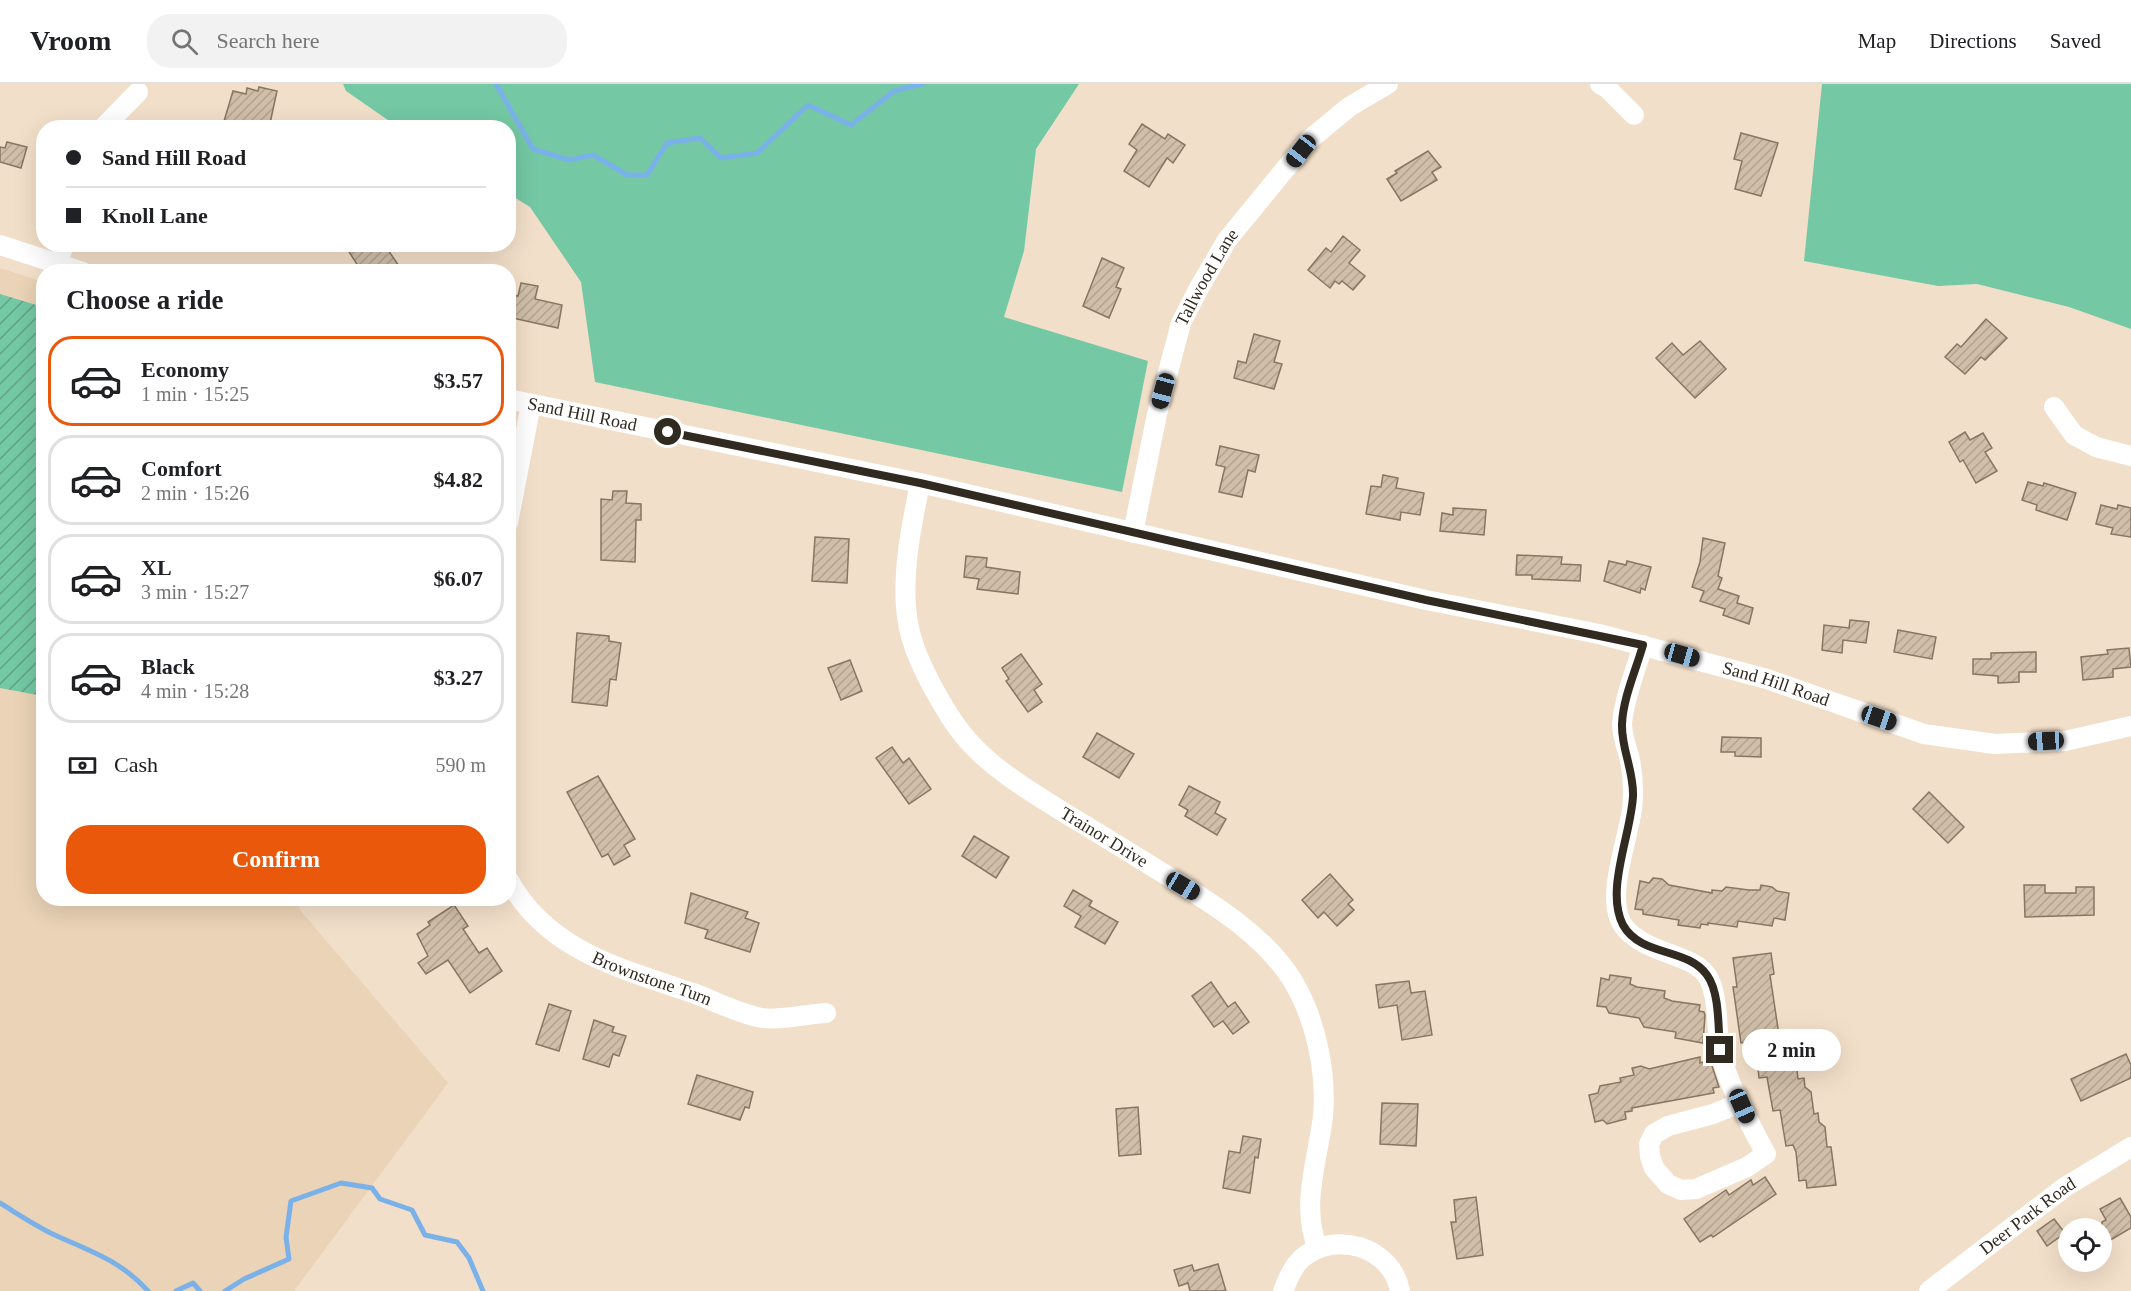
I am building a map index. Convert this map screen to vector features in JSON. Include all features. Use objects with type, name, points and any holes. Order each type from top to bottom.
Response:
[{"type":"street","name":"Tallwood Lane","points":[[1133,533],[1157,414],[1181,322],[1199,288],[1227,240],[1309,140],[1349,107],[1388,84]]},
{"type":"street","points":[[1600,84],[1634,115]]},
{"type":"street","points":[[107,120],[138,92]]},
{"type":"street","points":[[0,245],[36,250]]},
{"type":"street","points":[[61,254],[73,264]]},
{"type":"street","name":"Sand Hill Road","points":[[516,401],[920,483],[1426,600],[1643,645],[1767,680],[1924,734],[1995,744],[2065,741],[2131,726]]},
{"type":"street","points":[[516,482],[531,404]]},
{"type":"street","points":[[2054,407],[2074,435],[2096,447],[2131,456]]},
{"type":"street","name":"Trainor Drive","points":[[920,483],[909,542],[906,606],[917,656],[948,715],[973,747],[1003,774],[1203,898],[1247,931],[1275,956],[1292,980],[1317,1044],[1323,1083],[1323,1115],[1313,1173],[1311,1215],[1311,1233],[1318,1248]]},
{"type":"street","points":[[1643,645],[1622,725],[1634,782],[1632,807],[1616,885],[1617,909],[1624,927],[1644,945],[1683,958],[1699,966],[1707,976],[1713,988],[1720,1050],[1740,1103],[1766,1154],[1747,1167],[1696,1189],[1681,1190],[1668,1184],[1654,1168],[1650,1156],[1649,1144],[1654,1134],[1668,1126],[1713,1114],[1740,1103]]},
{"type":"street","name":"Brownstone Turn","points":[[516,893],[543,922],[579,951],[635,974],[763,1018],[826,1012]]},
{"type":"street","name":"Deer Park Road","points":[[1929,1291],[2065,1187],[2131,1147]]},
{"type":"street","points":[[1283,1291],[1290,1274],[1302,1259],[1318,1248],[1334,1244],[1350,1244],[1366,1248],[1380,1257],[1391,1269],[1400,1291]]},
{"type":"shaded area","points":[[0,268],[36,280],[36,906],[299,906],[300,910],[448,1083],[294,1291],[0,1291]]},
{"type":"green space","points":[[343,84],[1079,84],[1036,149],[1024,251],[1004,317],[1148,361],[1122,492],[595,382],[581,282],[530,207],[516,198],[516,120],[388,120],[346,91]]},
{"type":"green space","points":[[1822,84],[2131,84],[2131,329],[2069,307],[1977,284],[1938,286],[1804,261]]},
{"type":"green space","points":[[0,294],[36,305],[36,695],[0,688]]},
{"type":"building","points":[[259,87],[277,91],[271,120],[224,120],[233,91],[246,94],[247,88],[258,91]]},
{"type":"building","points":[[1142,124],[1165,139],[1168,134],[1185,145],[1173,163],[1167,158],[1149,187],[1124,171],[1137,150],[1129,144]]},
{"type":"building","points":[[1741,133],[1778,143],[1761,196],[1735,189],[1742,161],[1734,159]]},
{"type":"building","points":[[7,142],[27,147],[21,168],[0,162],[0,147],[5,148]]},
{"type":"building","points":[[1428,151],[1441,167],[1432,172],[1437,180],[1401,201],[1387,179],[1397,173],[1395,171]]},
{"type":"building","points":[[1343,236],[1360,250],[1349,263],[1365,276],[1353,290],[1342,281],[1339,284],[1335,281],[1330,288],[1308,270],[1326,248],[1331,252]]},
{"type":"building","points":[[349,252],[389,252],[398,264],[357,264]]},
{"type":"building","points":[[1102,258],[1124,268],[1116,287],[1121,289],[1109,318],[1083,306]]},
{"type":"building","points":[[521,283],[538,286],[535,299],[562,305],[558,328],[516,319],[516,296],[518,296]]},
{"type":"building","points":[[1986,319],[2007,338],[1985,360],[1981,357],[1965,374],[1945,357],[1957,344],[1961,347]]},
{"type":"building","points":[[1254,334],[1280,341],[1274,362],[1282,364],[1274,389],[1234,378],[1238,361],[1246,363]]},
{"type":"building","points":[[1700,341],[1726,369],[1695,398],[1656,358],[1672,343],[1683,355]]},
{"type":"building","points":[[1965,432],[1970,440],[1983,433],[1992,448],[1985,452],[1997,471],[1976,483],[1963,460],[1960,462],[1949,442]]},
{"type":"building","points":[[1220,446],[1259,455],[1255,472],[1248,470],[1242,497],[1219,492],[1225,467],[1216,465]]},
{"type":"building","points":[[1383,475],[1398,478],[1396,488],[1424,493],[1420,515],[1401,512],[1400,520],[1366,514],[1371,486],[1381,487]]},
{"type":"building","points":[[2028,482],[2043,486],[2044,483],[2076,493],[2067,520],[2036,510],[2037,505],[2022,500]]},
{"type":"building","points":[[613,491],[627,491],[626,503],[641,504],[641,520],[636,520],[635,562],[601,560],[601,499],[612,500]]},
{"type":"building","points":[[2101,505],[2117,509],[2118,505],[2131,508],[2131,537],[2111,534],[2113,528],[2096,524]]},
{"type":"building","points":[[1453,508],[1486,510],[1484,535],[1440,531],[1442,513],[1453,515]]},
{"type":"building","points":[[815,537],[849,539],[847,583],[812,581]]},
{"type":"building","points":[[1703,538],[1725,543],[1718,576],[1722,578],[1718,589],[1739,596],[1737,603],[1753,608],[1749,624],[1723,615],[1725,609],[1700,601],[1704,591],[1692,587],[1700,562]]},
{"type":"building","points":[[1517,555],[1562,557],[1561,564],[1581,565],[1580,581],[1532,579],[1532,575],[1516,575]]},
{"type":"building","points":[[966,556],[987,558],[986,567],[1020,572],[1018,594],[977,589],[979,579],[964,577]]},
{"type":"building","points":[[1609,561],[1626,565],[1627,561],[1651,567],[1645,590],[1641,588],[1640,593],[1604,581]]},
{"type":"building","points":[[1850,620],[1869,622],[1866,643],[1843,640],[1842,653],[1822,650],[1824,625],[1849,628]]},
{"type":"building","points":[[1898,630],[1936,637],[1932,659],[1894,652]]},
{"type":"building","points":[[577,633],[609,636],[609,641],[621,643],[616,680],[610,679],[607,706],[572,702]]},
{"type":"building","points":[[2129,648],[2131,667],[2113,669],[2113,677],[2083,680],[2081,657],[2108,654],[2107,650]]},
{"type":"building","points":[[2036,652],[2036,672],[2019,672],[2019,682],[1998,683],[1998,676],[1973,674],[1973,659],[1991,659],[1991,653]]},
{"type":"building","points":[[1021,654],[1042,684],[1034,690],[1042,702],[1028,712],[1006,681],[1009,679],[1002,668]]},
{"type":"building","points":[[850,660],[862,691],[841,700],[828,668]]},
{"type":"building","points":[[1097,733],[1134,754],[1119,778],[1083,757]]},
{"type":"building","points":[[1722,737],[1761,738],[1761,757],[1735,756],[1735,752],[1721,752]]},
{"type":"building","points":[[892,747],[903,763],[909,758],[931,789],[909,804],[876,758]]},
{"type":"building","points":[[598,776],[635,839],[624,845],[630,856],[614,865],[608,854],[602,857],[567,792]]},
{"type":"building","points":[[1189,786],[1220,802],[1215,813],[1226,819],[1217,835],[1185,816],[1188,810],[1179,805]]},
{"type":"building","points":[[1929,792],[1964,827],[1948,843],[1913,809]]},
{"type":"building","points":[[974,836],[1009,857],[996,878],[962,856]]},
{"type":"building","points":[[1330,874],[1353,900],[1348,904],[1354,910],[1337,926],[1324,912],[1318,918],[1302,900]]},
{"type":"building","points":[[1653,878],[1662,879],[1669,885],[1712,893],[1712,890],[1722,891],[1726,887],[1760,890],[1761,885],[1772,887],[1777,891],[1789,893],[1785,920],[1774,918],[1772,926],[1738,921],[1737,927],[1708,923],[1708,925],[1701,924],[1700,928],[1678,925],[1679,920],[1643,914],[1643,910],[1635,909],[1640,881],[1649,883]]},
{"type":"building","points":[[2024,885],[2045,885],[2045,893],[2076,893],[2076,887],[2094,887],[2094,915],[2025,917]]},
{"type":"building","points":[[1073,890],[1092,901],[1089,906],[1118,922],[1105,944],[1075,927],[1081,916],[1064,906]]},
{"type":"building","points":[[691,893],[748,912],[745,918],[759,923],[750,952],[705,938],[708,930],[685,923]]},
{"type":"building","points":[[455,906],[468,926],[463,929],[479,953],[487,948],[502,971],[470,993],[448,960],[426,974],[418,963],[428,956],[417,934],[430,925],[428,922]]},
{"type":"building","points":[[1771,953],[1774,974],[1770,975],[1783,1062],[1796,1061],[1798,1079],[1804,1078],[1805,1087],[1811,1092],[1814,1114],[1818,1113],[1819,1122],[1825,1127],[1827,1147],[1831,1147],[1836,1185],[1807,1188],[1806,1180],[1799,1181],[1796,1152],[1793,1145],[1786,1146],[1780,1110],[1773,1111],[1767,1077],[1759,1078],[1756,1049],[1748,1050],[1747,1042],[1741,1043],[1733,987],[1737,987],[1733,958]]},
{"type":"building","points":[[1610,975],[1631,978],[1630,984],[1637,987],[1665,991],[1664,998],[1672,1001],[1700,1005],[1699,1011],[1704,1012],[1705,1015],[1703,1043],[1675,1038],[1676,1032],[1644,1027],[1639,1018],[1609,1013],[1606,1007],[1597,1006],[1601,978],[1609,980]]},
{"type":"building","points":[[1409,981],[1411,993],[1425,991],[1432,1035],[1402,1040],[1397,1005],[1379,1008],[1376,985]]},
{"type":"building","points":[[1211,982],[1228,1007],[1235,1002],[1249,1022],[1233,1034],[1223,1021],[1214,1027],[1192,996]]},
{"type":"building","points":[[549,1004],[571,1011],[559,1051],[536,1044]]},
{"type":"building","points":[[594,1020],[614,1027],[612,1032],[626,1036],[619,1056],[613,1054],[609,1067],[583,1059]]},
{"type":"building","points":[[2126,1054],[2131,1065],[2131,1078],[2081,1101],[2071,1079]]},
{"type":"building","points":[[1700,1057],[1700,1063],[1710,1060],[1719,1087],[1713,1088],[1714,1093],[1632,1108],[1632,1111],[1625,1112],[1626,1119],[1607,1124],[1603,1120],[1595,1122],[1589,1095],[1598,1093],[1600,1086],[1621,1082],[1620,1078],[1634,1075],[1632,1068],[1641,1066],[1649,1069]]},
{"type":"building","points":[[697,1075],[753,1092],[749,1108],[745,1107],[740,1120],[688,1104]]},
{"type":"building","points":[[1382,1103],[1418,1104],[1416,1146],[1380,1144]]},
{"type":"building","points":[[1138,1107],[1141,1154],[1119,1156],[1116,1109]]},
{"type":"building","points":[[1243,1136],[1261,1139],[1258,1158],[1255,1157],[1250,1193],[1223,1188],[1229,1151],[1240,1153]]},
{"type":"building","points":[[1765,1177],[1776,1194],[1713,1237],[1711,1235],[1700,1242],[1684,1219],[1726,1190],[1729,1195],[1751,1180],[1753,1185]]},
{"type":"building","points":[[1476,1197],[1483,1255],[1457,1259],[1451,1222],[1456,1222],[1454,1200]]},
{"type":"building","points":[[2120,1198],[2131,1217],[2131,1228],[2112,1239],[2112,1218],[2105,1218],[2100,1209]]},
{"type":"building","points":[[2054,1219],[2058,1224],[2058,1238],[2047,1246],[2037,1231]]},
{"type":"building","points":[[1218,1264],[1226,1291],[1190,1291],[1188,1283],[1179,1286],[1174,1270],[1192,1265],[1194,1271]]},
{"type":"waterway","points":[[496,84],[533,149],[569,160],[593,155],[627,175],[647,175],[667,143],[700,138],[721,158],[757,153],[808,105],[851,125],[894,91],[922,84]]},
{"type":"waterway","points":[[225,1291],[244,1279],[289,1259],[286,1237],[291,1201],[341,1183],[372,1188],[380,1199],[412,1210],[425,1235],[457,1242],[469,1258],[483,1291]]},
{"type":"waterway","points":[[0,1203],[42,1229],[117,1265],[148,1291]]},
{"type":"waterway","points":[[176,1291],[193,1283],[200,1291]]},
{"type":"route","points":[[668,432],[920,483],[1426,600],[1599,634],[1643,645],[1622,725],[1634,782],[1624,855],[1616,885],[1617,909],[1624,927],[1644,945],[1665,954],[1683,958],[1699,966],[1707,976],[1713,988],[1720,1050]]}]
